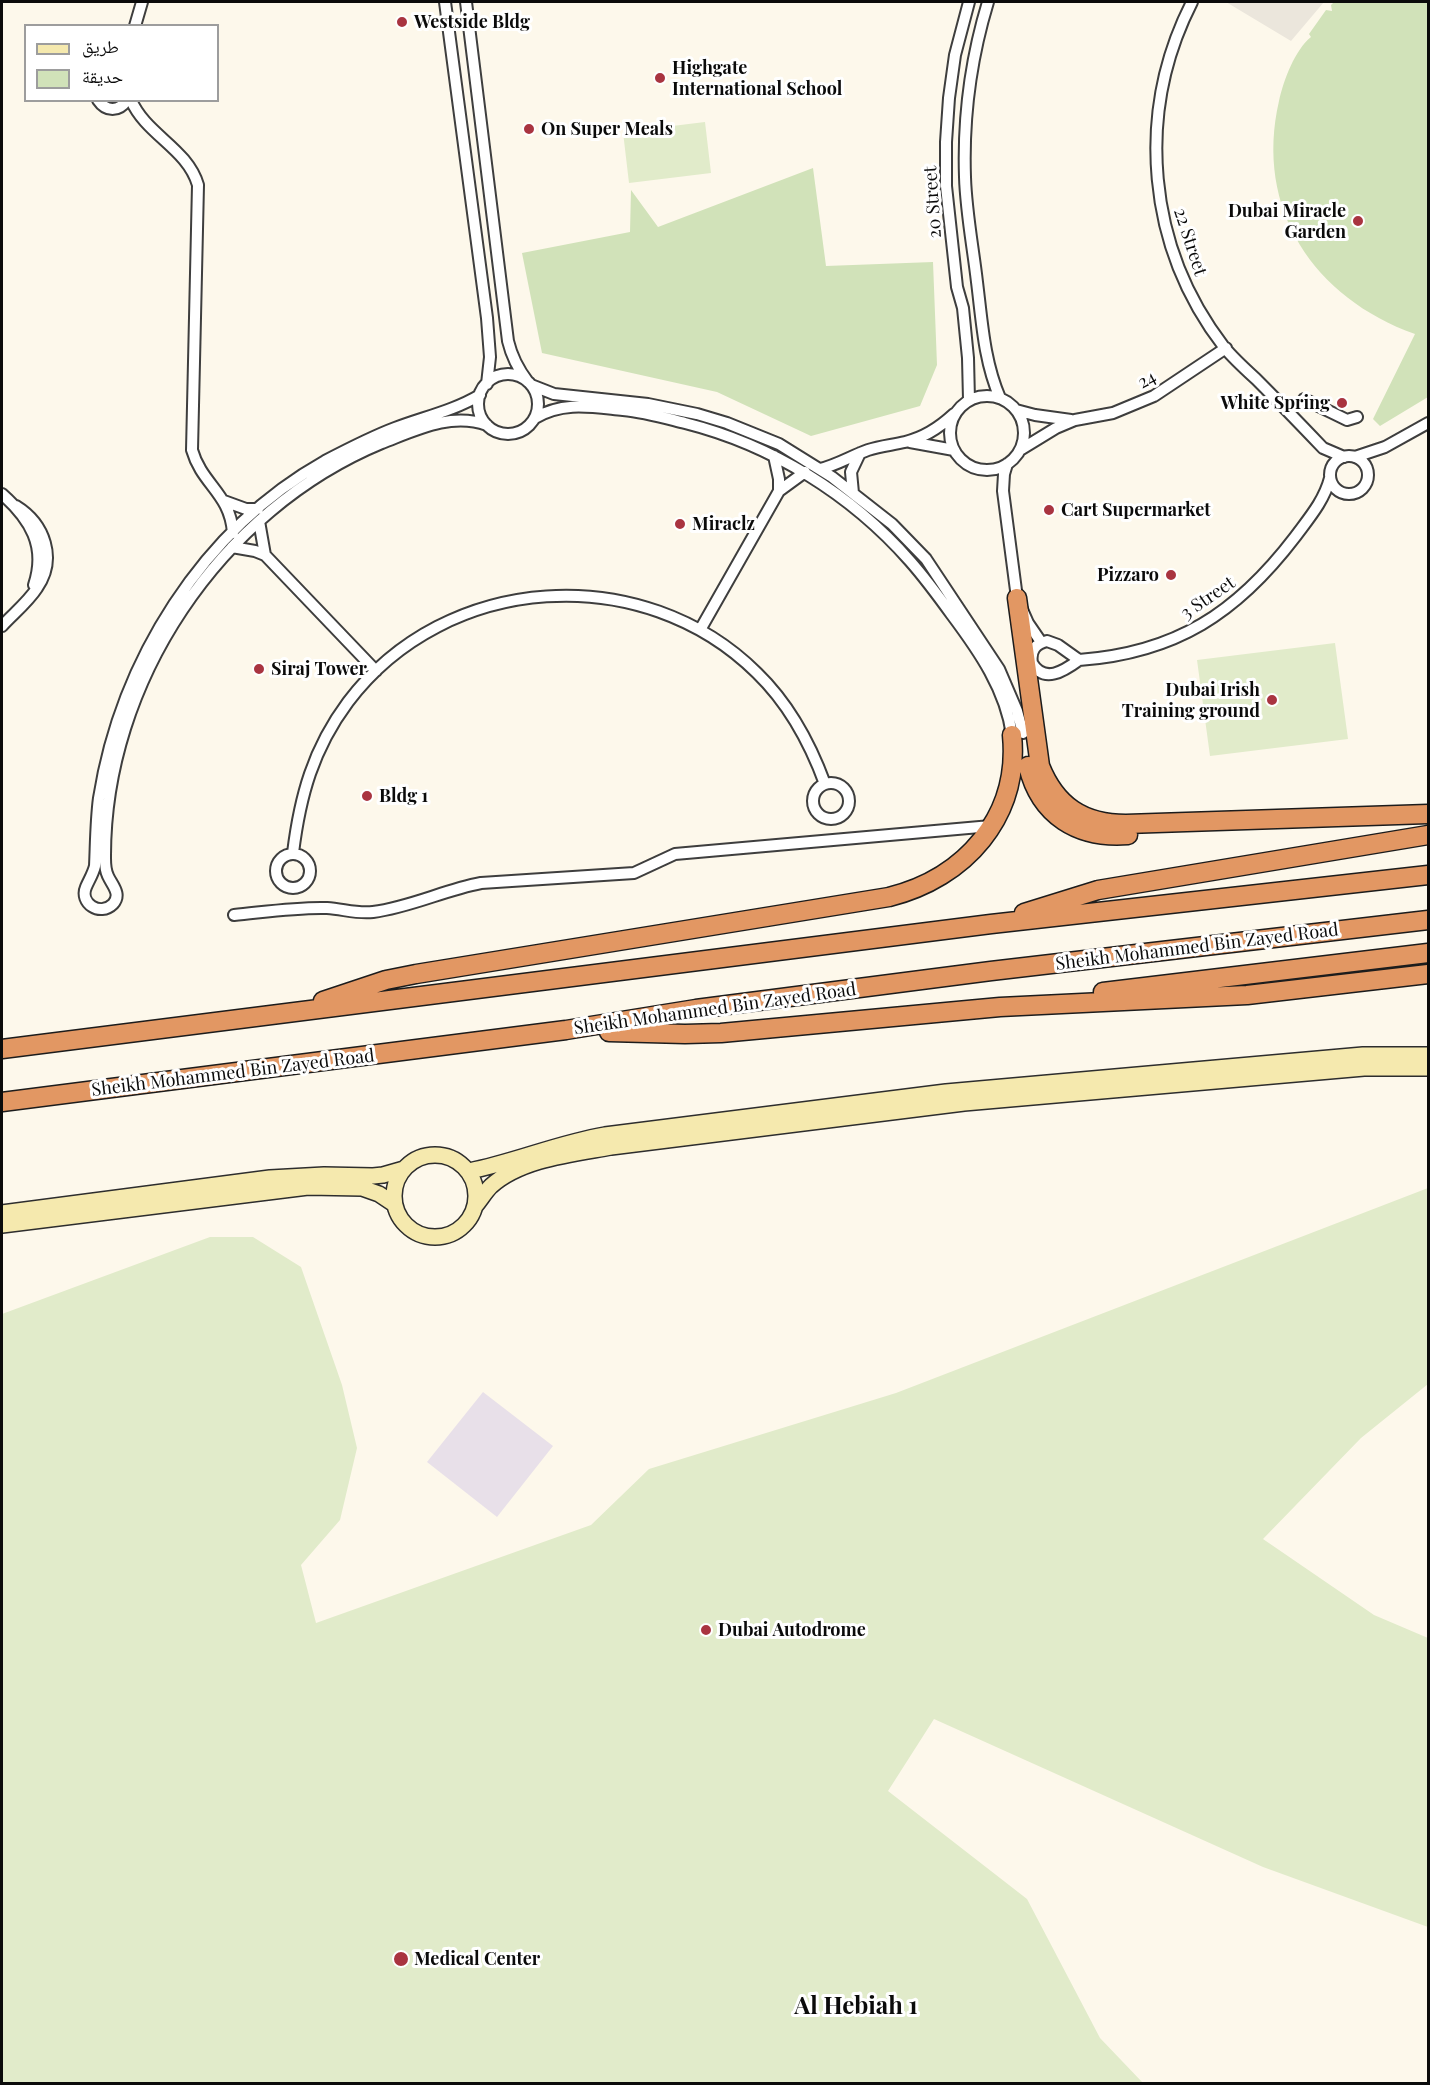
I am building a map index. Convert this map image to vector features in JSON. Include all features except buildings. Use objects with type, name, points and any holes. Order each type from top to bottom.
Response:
[{"type":"highway","points":[[1017,598],[1040,766],[1055,795],[1079,815],[1110,824],[1243,822],[1428,814]]},
{"type":"highway","points":[[1017,734],[1036,791],[1043,802],[1061,819],[1083,831],[1120,836],[1243,822]]},
{"type":"highway","points":[[286,1014],[402,976],[906,892],[923,886],[954,868],[980,843],[991,826],[1009,784],[1017,734]]},
{"type":"highway","points":[[991,924],[1098,890],[1428,835]]},
{"type":"highway","points":[[2,1049],[991,924],[1428,875]]},
{"type":"highway","name":"Sheikh Mohammed Bin Zayed Road","points":[[2,1102],[566,1030],[696,1009],[967,974],[1428,920]]},
{"type":"highway","points":[[1000,1007],[1137,987],[1428,953]]},
{"type":"highway","points":[[566,1030],[703,1034],[1000,1007],[1236,995],[1428,975]]},
{"type":"street","points":[[136,24],[142,2]]},
{"type":"street","points":[[445,2],[487,318],[490,357],[487,384]]},
{"type":"street","points":[[466,2],[508,341],[518,370],[530,384],[538,401],[535,418]]},
{"type":"street","name":"20 Street","points":[[969,2],[955,55],[949,98],[946,153],[946,186],[957,287],[963,308],[969,400]]},
{"type":"street","name":"20 Street","points":[[988,2],[973,61],[965,140],[965,180],[984,342],[990,371],[1000,398]]},
{"type":"street","name":"22 Street","points":[[1192,2],[1177,37],[1162,90],[1156,134],[1157,179],[1165,226],[1179,269],[1197,306],[1226,348],[1323,448],[1349,457]]},
{"type":"street","points":[[100,102],[104,107],[141,118]]},
{"type":"street","points":[[114,110],[127,102]]},
{"type":"street","points":[[130,102],[141,118],[189,163],[198,185],[192,450],[196,465],[224,500],[232,522],[232,533]]},
{"type":"street","name":"24","points":[[1020,450],[1056,428],[1075,420],[1113,413],[1154,396],[1226,348]]},
{"type":"street","points":[[487,425],[479,411],[480,395],[487,384],[500,376],[515,375],[530,384],[566,396],[648,404],[697,414],[758,434],[778,444],[820,469],[853,493],[892,524],[926,559],[999,669],[1017,711],[1017,734]]},
{"type":"street","points":[[480,395],[451,410],[395,428],[358,444],[306,473],[258,509],[209,558],[169,611],[137,670],[124,702],[108,755],[99,800],[95,866],[85,887],[84,895],[91,907],[106,908],[116,898],[116,891],[105,867],[106,817],[115,765],[138,693],[159,648],[198,587],[232,547],[260,521],[314,479],[385,442],[447,421],[468,420],[511,435],[524,430],[535,418],[554,409],[574,405],[641,412],[741,440],[805,472],[850,504],[883,532],[911,561],[984,660],[1017,734]]},
{"type":"street","points":[[820,469],[836,465],[860,453],[925,435],[941,425],[969,400],[984,396],[1000,398],[1016,410],[1023,422],[1024,436],[1020,450],[1007,464],[996,469],[984,470],[972,467],[954,450],[950,438],[951,425],[956,412]]},
{"type":"street","points":[[1292,416],[1305,396],[1347,420],[1357,417]]},
{"type":"street","name":"24","points":[[1016,410],[1055,419],[1075,420]]},
{"type":"street","points":[[1385,447],[1376,456],[1368,472],[1367,482],[1362,489],[1350,495],[1340,493],[1335,489],[1330,475],[1335,463],[1385,447],[1428,423]]},
{"type":"street","points":[[906,442],[954,450]]},
{"type":"street","name":"22 Street","points":[[1323,448],[1330,475]]},
{"type":"street","points":[[853,493],[851,472],[860,453]]},
{"type":"street","points":[[774,456],[779,491]]},
{"type":"street","points":[[1349,457],[1363,463],[1368,472]]},
{"type":"street","points":[[1007,464],[1003,491],[1017,598],[1028,623],[1041,642],[1053,642],[1079,660]]},
{"type":"street","points":[[700,630],[779,491],[805,472]]},
{"type":"street","name":"3 Street","points":[[1319,505],[1330,475]]},
{"type":"street","name":"3 Street","points":[[1041,642],[1036,646],[1031,657],[1035,668],[1045,674],[1057,674],[1079,660],[1119,655],[1172,640],[1199,627],[1226,610],[1256,584],[1278,560],[1319,505],[1329,497],[1340,493]]},
{"type":"street","points":[[2,494],[16,506],[31,527],[38,551],[37,577],[26,600],[2,626]]},
{"type":"street","points":[[224,500],[246,509],[258,509]]},
{"type":"street","points":[[260,521],[265,555]]},
{"type":"street","points":[[232,547],[265,555],[376,671]]},
{"type":"street","points":[[293,853],[298,813],[309,773],[328,734],[349,702],[376,671],[415,640],[459,616],[516,600],[556,595],[606,598],[654,609],[700,630],[733,652],[758,673],[782,700],[802,730],[825,784]]},
{"type":"street","points":[[234,915],[318,908],[364,913],[414,904],[481,883],[634,873],[675,854],[991,826]]},
{"type":"street","points":[[469,1171],[510,1162],[574,1141],[605,1135],[892,1098],[1363,1055],[1428,1055]]},
{"type":"street","points":[[476,1205],[477,1191],[469,1171],[460,1162],[437,1154],[413,1161],[404,1169],[395,1186],[394,1204],[398,1215],[414,1232],[436,1238],[448,1236],[460,1230],[469,1221],[476,1205],[491,1186],[529,1166],[561,1156],[611,1147],[964,1103],[1364,1068],[1428,1068]]},
{"type":"street","points":[[2,1213],[270,1178],[324,1175],[373,1176],[404,1169]]},
{"type":"street","points":[[2,1225],[308,1187],[362,1188],[379,1194],[394,1204]]},
{"type":"shaded area","points":[[1226,2],[1324,2],[1291,41]]},
{"type":"shaded area","points":[[483,1392],[553,1446],[497,1517],[427,1462]]},
{"type":"green space","name":"Dubai Miracle Garden","points":[[1334,2],[1428,2],[1428,397],[1380,426],[1373,419],[1415,334],[1379,318],[1348,298],[1321,273],[1300,244],[1284,213],[1276,178],[1274,141],[1279,101],[1284,84],[1295,57],[1311,37],[1309,34],[1326,10],[1332,11],[1331,5]]},
{"type":"green space","points":[[705,122],[711,173],[629,183],[623,132]]},
{"type":"green space","points":[[813,168],[826,266],[933,262],[937,365],[920,406],[811,436],[717,392],[542,353],[522,253],[630,232],[631,190],[658,227]]},
{"type":"green space","name":"Dubai Irish Training ground","points":[[1335,643],[1348,739],[1210,756],[1197,660]]},
{"type":"green space","name":"Dubai Autodrome","points":[[1428,1188],[1428,1384],[1361,1438],[1263,1539],[1374,1615],[1428,1638],[1428,1927],[1263,1867],[934,1719],[888,1791],[1027,1899],[1100,2038],[1143,2083],[2,2083],[2,1314],[210,1237],[253,1237],[301,1267],[342,1385],[357,1448],[340,1520],[301,1565],[316,1623],[591,1525],[649,1469],[896,1393]]},
{"type":"place","name":"Westside Bldg","points":[[402,22]]},
{"type":"place","name":"Highgate International School","points":[[660,78]]},
{"type":"place","name":"On Super Meals","points":[[529,129]]},
{"type":"place","name":"Dubai Miracle Garden","points":[[1358,221]]},
{"type":"place","name":"White Spring","points":[[1342,403]]},
{"type":"place","name":"Cart Supermarket","points":[[1049,510]]},
{"type":"place","name":"Miraclz","points":[[680,524]]},
{"type":"place","name":"Pizzaro","points":[[1171,575]]},
{"type":"place","name":"Siraj Tower","points":[[259,669]]},
{"type":"place","name":"Dubai Irish Training ground","points":[[1272,700]]},
{"type":"place","name":"Bldg 1","points":[[367,796]]},
{"type":"place","name":"Dubai Autodrome","points":[[706,1630]]},
{"type":"place","name":"Medical Center","points":[[401,1959]]},
{"type":"district","name":"Al Hebiah 1","points":[[856,2007]]}]
